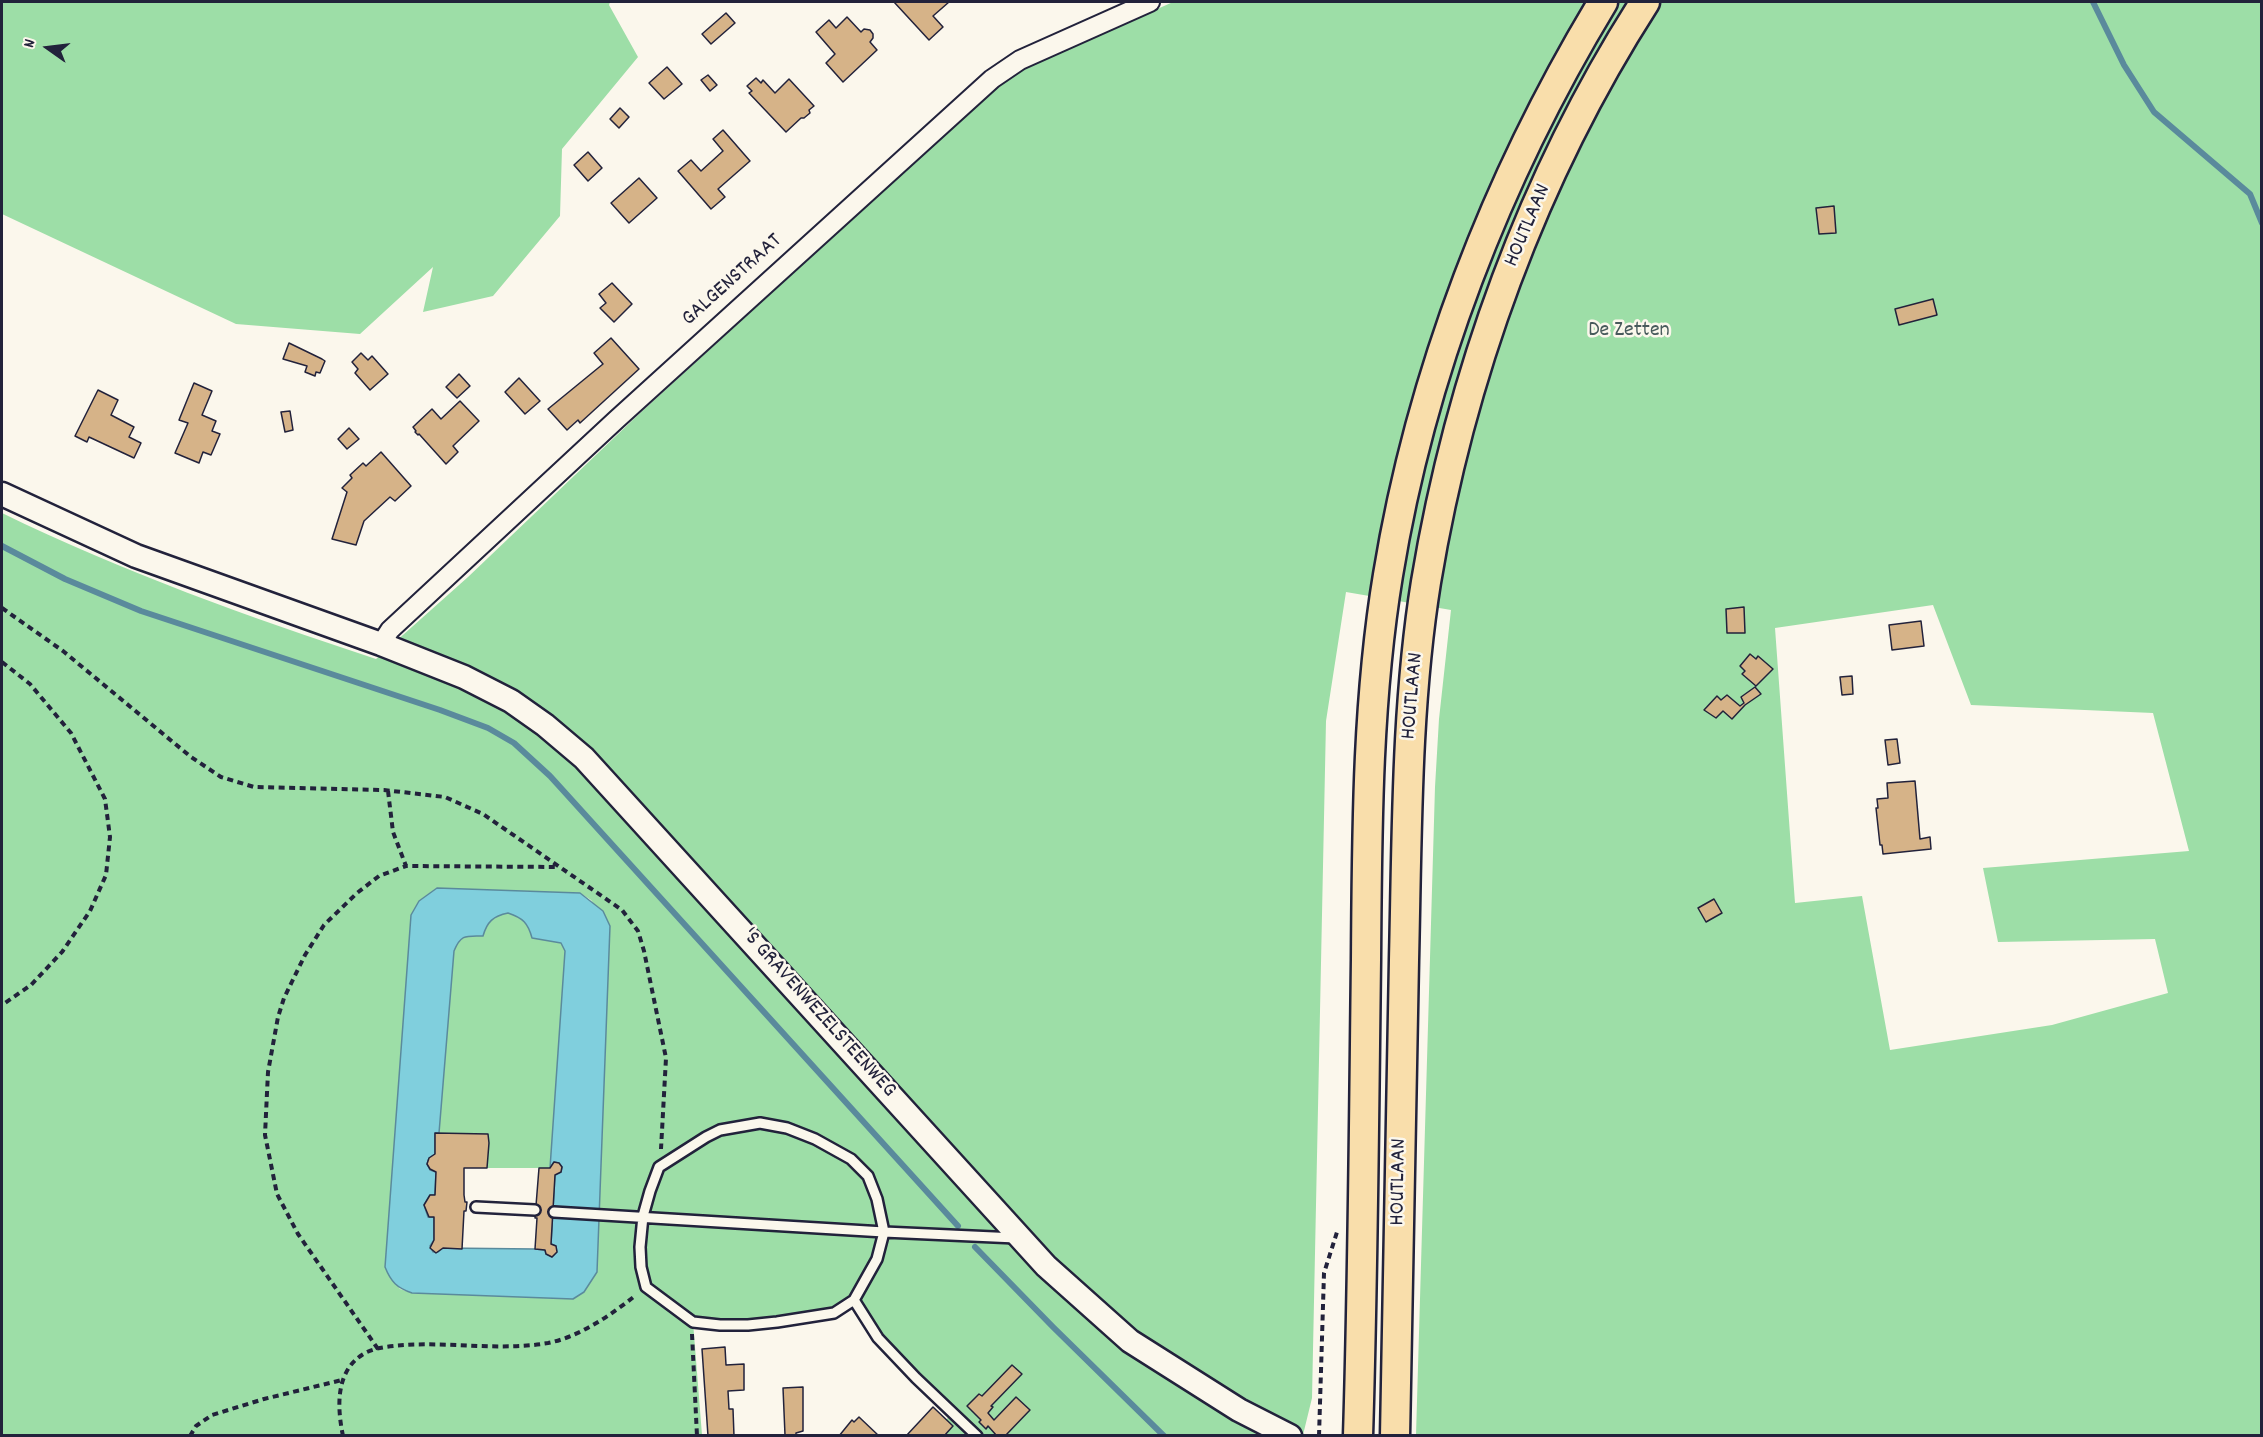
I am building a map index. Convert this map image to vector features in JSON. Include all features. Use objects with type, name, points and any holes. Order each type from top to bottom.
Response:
[{"type":"main road","name":"HOUTLAAN","points":[[1358,1436],[1363,1267],[1367,873],[1372,714],[1376,661],[1388,574],[1411,465],[1463,292],[1492,215],[1530,136],[1603,2]]},
{"type":"main road","name":"HOUTLAAN","points":[[1395,1436],[1408,786],[1415,666],[1426,580],[1469,392],[1497,303],[1560,153],[1596,81],[1646,2]]},
{"type":"street","name":"GALGENSTRAAT","points":[[381,644],[390,630],[616,420],[992,79],[1020,60],[1150,2]]},
{"type":"street","name":"'S GRAVENWEZELSTEENWEG","points":[[2,494],[136,556],[381,644],[464,677],[511,700],[545,724],[584,758],[1046,1266],[1130,1341],[1239,1410],[1290,1436]]},
{"type":"street","name":"'S GRAVENWEZELSTEENWEG","points":[[1239,1410],[1268,1436]]},
{"type":"lane","points":[[760,1123],[788,1128],[816,1139],[850,1159],[868,1176],[877,1199],[884,1232],[877,1259],[854,1300],[834,1313],[777,1322],[720,1325],[693,1322],[646,1287],[641,1267],[640,1247],[644,1216],[659,1167],[720,1130],[760,1123]]},
{"type":"lane","points":[[476,1207],[536,1210]]},
{"type":"lane","points":[[554,1212],[1021,1238]]},
{"type":"lane","points":[[854,1300],[878,1338],[977,1436]]},
{"type":"path","points":[[2,608],[63,651],[191,757],[221,777],[254,787],[388,791],[445,797],[483,814],[622,910],[638,931],[641,941],[666,1058],[664,1126],[659,1167]]},
{"type":"path","points":[[2,662],[30,684],[71,733],[105,798],[110,837],[106,875],[90,911],[62,952],[47,969],[31,985],[2,1005]]},
{"type":"path","points":[[388,791],[393,832],[406,866]]},
{"type":"path","points":[[378,1348],[298,1234],[277,1194],[265,1135],[268,1072],[278,1017],[284,998],[305,955],[324,925],[357,893],[380,876],[406,866],[559,867]]},
{"type":"path","points":[[343,1436],[338,1401],[343,1380],[359,1357],[378,1348],[423,1344],[519,1346],[548,1343],[564,1339],[582,1330],[619,1308],[646,1287]]},
{"type":"path","points":[[693,1322],[697,1436]]},
{"type":"path","points":[[190,1436],[196,1426],[212,1415],[264,1399],[343,1380]]},
{"type":"green space","points":[[2,2],[610,2],[609,5],[638,57],[562,149],[560,216],[493,296],[423,312],[433,267],[360,334],[236,324],[2,214]]},
{"type":"green space","name":"De Zetten","points":[[1173,2],[2261,2],[2261,1435],[1416,1435],[1435,787],[1439,719],[1451,610],[1346,592],[1326,721],[1312,1398],[1303,1435],[944,1435],[946,1420],[952,1413],[878,1338],[854,1300],[834,1313],[777,1322],[693,1322],[702,1435],[2,1435],[2,513],[140,574],[281,627],[376,659],[468,577],[639,414],[993,91],[1025,68]],"holes":[[[1933,605],[1971,705],[2153,713],[2189,851],[1983,868],[1998,942],[2155,939],[2168,993],[2052,1025],[1890,1050],[1862,896],[1795,903],[1775,628]],[[437,888],[580,893],[591,900],[610,926],[597,1272],[584,1292],[573,1299],[412,1293],[400,1289],[385,1267],[411,915],[419,901]]]},
{"type":"green space","points":[[508,913],[524,922],[532,938],[561,943],[565,951],[550,1168],[487,1168],[487,1134],[439,1133],[454,951],[458,941],[496,916]]},
{"type":"water","points":[[437,888],[580,893],[603,911],[610,926],[597,1272],[584,1292],[573,1299],[412,1293],[395,1284],[385,1267],[411,915],[419,901]],"holes":[[[508,913],[521,919],[529,928],[532,938],[561,943],[565,951],[550,1168],[554,1162],[559,1163],[562,1167],[561,1172],[555,1175],[551,1244],[556,1246],[557,1252],[552,1257],[546,1254],[545,1250],[535,1249],[443,1248],[438,1252],[433,1252],[430,1246],[434,1240],[434,1217],[428,1217],[424,1205],[430,1195],[435,1195],[436,1172],[430,1170],[427,1164],[429,1158],[435,1154],[435,1133],[439,1133],[454,951],[459,941],[465,937],[483,936],[486,927],[498,916]]]},
{"type":"building","points":[[894,2],[949,2],[933,16],[943,27],[929,40]]},
{"type":"building","points":[[726,13],[735,23],[711,44],[702,34]]},
{"type":"building","points":[[847,17],[861,32],[864,29],[870,30],[873,38],[870,42],[877,50],[843,82],[826,63],[835,54],[816,32],[829,20],[836,28]]},
{"type":"building","points":[[667,67],[682,84],[664,99],[649,83]]},
{"type":"building","points":[[708,75],[717,85],[710,91],[701,80]]},
{"type":"building","points":[[756,78],[761,83],[763,80],[775,93],[789,79],[814,106],[809,110],[810,113],[786,132],[749,93],[752,91],[747,86]]},
{"type":"building","points":[[620,108],[629,117],[619,128],[610,119]]},
{"type":"building","points":[[723,130],[750,161],[718,189],[725,197],[711,209],[678,171],[691,160],[701,171],[723,151],[713,139]]},
{"type":"building","points":[[588,152],[602,168],[588,181],[574,165]]},
{"type":"building","points":[[639,178],[657,198],[629,223],[611,203]]},
{"type":"building","points":[[1834,206],[1836,233],[1819,234],[1816,208]]},
{"type":"building","points":[[612,283],[632,304],[614,322],[600,308],[606,303],[599,294]]},
{"type":"building","points":[[1933,299],[1937,315],[1899,325],[1895,309]]},
{"type":"building","points":[[611,338],[639,369],[580,423],[578,420],[567,430],[548,409],[603,364],[594,353]]},
{"type":"building","points":[[289,343],[325,361],[320,373],[316,372],[315,376],[305,372],[307,366],[283,359]]},
{"type":"building","points":[[361,353],[368,360],[372,356],[388,374],[370,390],[355,373],[358,369],[352,362]]},
{"type":"building","points":[[459,374],[470,386],[457,398],[446,387]]},
{"type":"building","points":[[519,378],[540,401],[525,414],[505,392]]},
{"type":"building","points":[[194,383],[212,391],[202,415],[216,421],[212,431],[220,434],[211,455],[203,452],[199,463],[175,453],[188,423],[179,420]]},
{"type":"building","points":[[98,390],[118,400],[111,415],[134,427],[129,437],[141,443],[134,458],[89,437],[87,442],[75,436]]},
{"type":"building","points":[[460,401],[479,421],[453,446],[458,452],[446,464],[415,432],[413,427],[432,409],[441,419]]},
{"type":"building","points":[[290,411],[293,430],[285,432],[281,412]]},
{"type":"building","points":[[349,428],[359,439],[347,449],[338,439]]},
{"type":"building","points":[[381,452],[411,486],[395,501],[390,497],[364,521],[356,545],[332,539],[347,492],[342,488],[352,478],[350,475],[363,463],[366,466]]},
{"type":"building","points":[[1744,607],[1745,633],[1727,633],[1726,609]]},
{"type":"building","points":[[1921,621],[1924,646],[1892,650],[1889,625]]},
{"type":"building","points":[[1750,654],[1756,659],[1758,656],[1773,669],[1756,686],[1742,674],[1745,671],[1740,666]]},
{"type":"building","points":[[1852,676],[1853,694],[1842,695],[1840,677]]},
{"type":"building","points":[[1755,687],[1761,694],[1745,705],[1732,719],[1723,711],[1716,718],[1704,710],[1717,696],[1721,700],[1727,695],[1740,706],[1744,703],[1741,697]]},
{"type":"building","points":[[1897,739],[1900,763],[1888,765],[1885,740]]},
{"type":"building","points":[[1915,781],[1920,839],[1930,837],[1931,849],[1883,854],[1882,845],[1880,845],[1877,799],[1888,798],[1887,783]]},
{"type":"building","points":[[1714,899],[1722,913],[1706,922],[1698,908]]},
{"type":"building","points":[[435,1133],[488,1134],[489,1143],[487,1168],[464,1168],[464,1195],[465,1202],[467,1202],[466,1211],[464,1211],[462,1249],[443,1248],[436,1253],[430,1248],[434,1240],[434,1217],[429,1217],[424,1205],[430,1195],[435,1195],[436,1172],[427,1164],[429,1158],[435,1154]]},
{"type":"building","points":[[554,1162],[559,1163],[562,1167],[561,1172],[555,1175],[551,1244],[556,1246],[557,1252],[552,1257],[546,1254],[545,1250],[535,1249],[537,1218],[535,1218],[539,1168],[550,1168]]},
{"type":"building","points":[[725,1347],[726,1365],[744,1364],[744,1390],[728,1391],[729,1409],[733,1409],[734,1436],[708,1436],[702,1349]]},
{"type":"building","points":[[1012,1365],[1022,1374],[991,1406],[993,1407],[988,1413],[994,1420],[1016,1397],[1030,1410],[1005,1436],[997,1436],[988,1426],[986,1429],[979,1422],[981,1420],[967,1406],[979,1394],[982,1396]]},
{"type":"building","points":[[803,1387],[803,1431],[796,1433],[796,1436],[780,1436],[785,1435],[783,1388]]},
{"type":"building","points":[[933,1407],[953,1426],[944,1436],[906,1436]]},
{"type":"building","points":[[859,1417],[879,1436],[839,1436],[852,1420],[854,1422]]},
{"type":"waterway","points":[[2093,2],[2124,65],[2154,112],[2250,194],[2262,223]]},
{"type":"waterway","points":[[2,546],[65,579],[141,611],[440,710],[488,728],[514,743],[550,776],[958,1226]]},
{"type":"waterway","points":[[975,1247],[1164,1436]]}]
